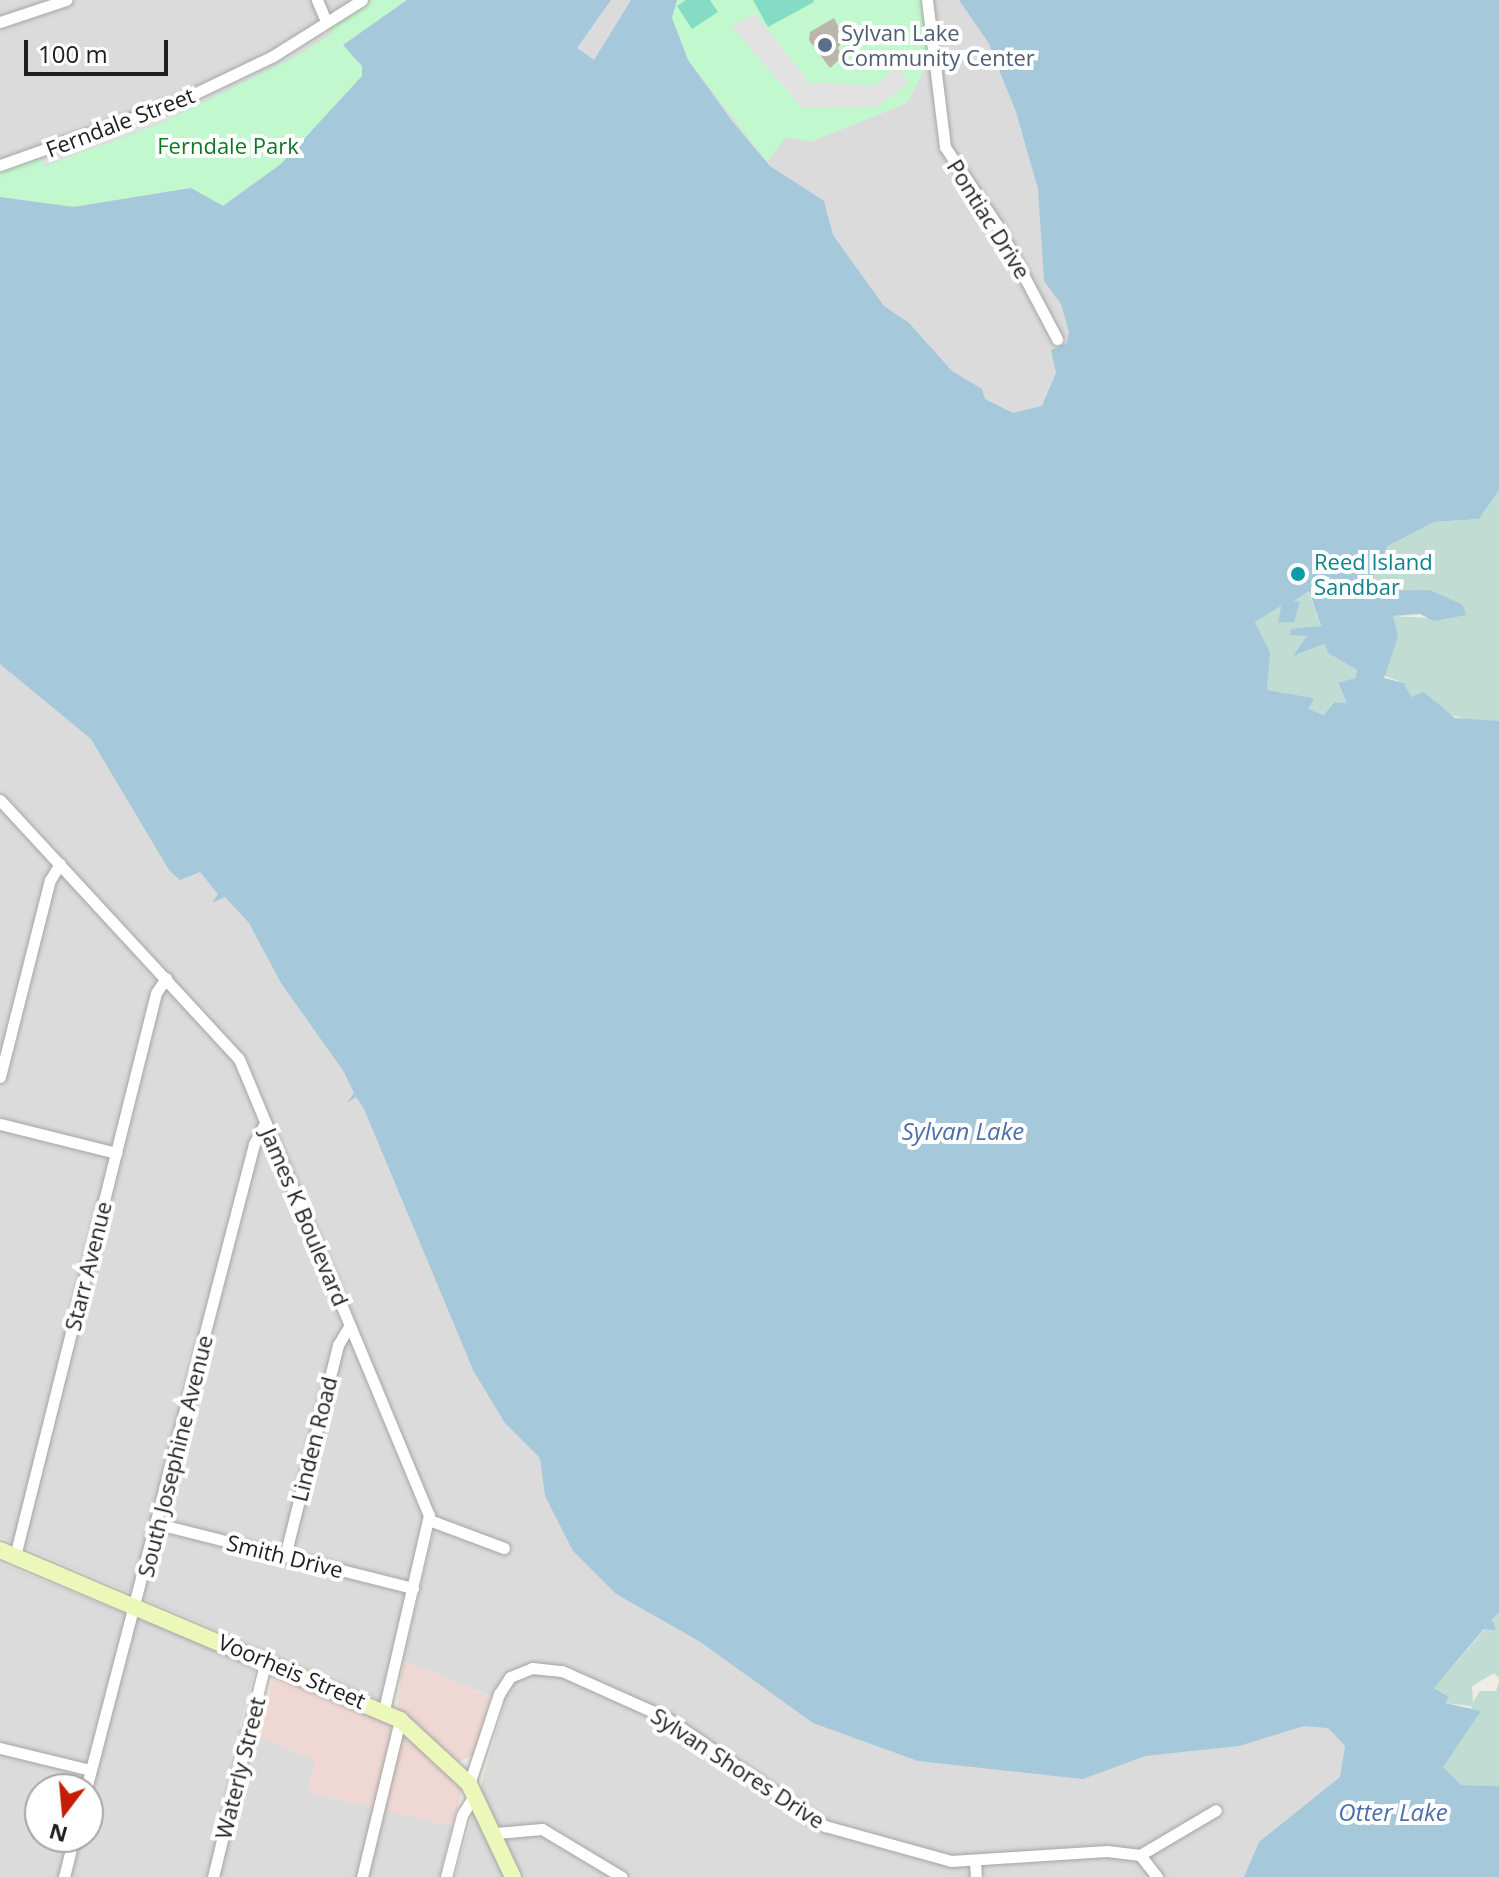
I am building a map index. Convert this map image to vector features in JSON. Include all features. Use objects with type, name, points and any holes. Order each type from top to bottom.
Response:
[{"type":"street","points":[[0,22],[66,0]]},
{"type":"street","points":[[317,0],[326,21]]},
{"type":"street","name":"Ferndale Street","points":[[0,165],[177,102],[273,56],[362,0]]},
{"type":"street","name":"Pontiac Drive","points":[[927,0],[945,147],[997,225],[1057,339]]},
{"type":"street","name":"James K Boulevard","points":[[0,800],[236,1053],[429,1520]]},
{"type":"street","points":[[0,1077],[50,880],[60,864]]},
{"type":"street","name":"Starr Avenue","points":[[7,1553],[116,1153],[156,993],[166,978]]},
{"type":"street","name":"South Josephine Avenue","points":[[89,1773],[158,1524],[254,1144],[265,1123]]},
{"type":"street","points":[[0,1124],[116,1153]]},
{"type":"street","name":"Linden Road","points":[[285,1556],[338,1345],[350,1325]]},
{"type":"street","points":[[384,1710],[429,1520],[504,1548]]},
{"type":"street","name":"Smith Drive","points":[[158,1524],[413,1588]]},
{"type":"street","name":"Voorheis Street","points":[[7,1553],[384,1710],[400,1720],[472,1789],[496,1833],[513,1877]]},
{"type":"street","name":"Waterly Street","points":[[213,1877],[266,1660]]},
{"type":"street","name":"Sylvan Shores Drive","points":[[472,1789],[510,1677],[521,1670],[551,1669],[665,1717],[825,1826],[907,1851],[975,1860],[1107,1851],[1140,1855]]},
{"type":"street","points":[[362,1877],[400,1720]]},
{"type":"street","points":[[0,1748],[90,1770]]},
{"type":"street","points":[[446,1877],[472,1789]]},
{"type":"street","points":[[1157,1877],[1140,1855],[1216,1810]]},
{"type":"street","points":[[496,1833],[542,1829],[622,1877]]},
{"type":"street","points":[[64,1877],[70,1853]]},
{"type":"street","points":[[975,1860],[976,1877]]},
{"type":"shaded area","points":[[0,0],[1470,0],[1123,574],[0,285]]},
{"type":"shaded area","points":[[756,14],[808,81],[805,90],[811,82],[874,86],[898,67],[908,84],[876,107],[802,108],[731,26]]},
{"type":"shaded area","points":[[328,27],[331,32],[296,55],[166,120],[44,165],[40,157]]},
{"type":"shaded area","points":[[1499,490],[1499,721],[1479,723],[1441,712],[1427,694],[1410,697],[1404,683],[1380,674],[1394,646],[1393,616],[1445,619],[1465,614],[1463,605],[1415,591],[1378,591],[1372,579],[1388,546],[1434,522],[1479,519]]},
{"type":"shaded area","points":[[0,545],[1401,1722],[1407,1877],[455,1877],[505,1702],[403,1661],[434,1528],[432,1510],[380,1700],[0,1537]]},
{"type":"shaded area","points":[[1308,590],[1321,627],[1292,632],[1307,636],[1297,655],[1325,644],[1328,653],[1357,670],[1355,678],[1338,684],[1347,703],[1333,702],[1325,715],[1309,709],[1314,698],[1267,690],[1269,653],[1255,622],[1281,606],[1278,623],[1293,622],[1300,603],[1294,601]]},
{"type":"shaded area","points":[[0,1563],[256,1666],[239,1728],[316,1760],[308,1792],[452,1826],[439,1877],[0,1877]]},
{"type":"shaded area","points":[[1499,1613],[1499,1678],[1494,1673],[1472,1686],[1473,1702],[1480,1691],[1496,1691],[1499,1682],[1499,1786],[1461,1785],[1445,1776],[1443,1766],[1476,1716],[1471,1706],[1444,1703],[1449,1697],[1434,1688]]},
{"type":"shaded area","points":[[403,1661],[491,1697],[476,1753],[459,1762],[397,1710]]},
{"type":"shaded area","points":[[275,1668],[412,1734],[462,1791],[452,1826],[308,1792],[315,1760],[260,1737]]},
{"type":"green space","name":"Ferndale Park","points":[[373,0],[407,0],[343,45],[362,66],[362,76],[281,164],[223,206],[191,188],[70,207],[0,197],[0,169],[40,158],[45,166],[161,123],[298,55],[332,33],[329,26]]},
{"type":"green space","points":[[677,0],[922,0],[930,59],[907,103],[811,142],[786,137],[767,162],[688,60],[672,18]]},
{"type":"green space","points":[[686,0],[710,0],[718,12],[692,29],[677,6]]},
{"type":"green space","points":[[753,0],[813,0],[814,2],[768,27]]},
{"type":"water","name":"Sylvan Lake","points":[[407,0],[611,0],[577,48],[594,60],[631,0],[677,0],[672,18],[688,60],[732,121],[770,166],[824,201],[833,235],[884,306],[909,323],[952,371],[982,389],[985,399],[1013,413],[1042,406],[1056,373],[1051,350],[1067,343],[1069,332],[1061,304],[1044,281],[1038,189],[1016,112],[988,42],[959,0],[1499,0],[1499,490],[1479,519],[1434,522],[1388,546],[1372,579],[1378,591],[1430,590],[1463,605],[1466,615],[1434,621],[1420,614],[1393,616],[1398,637],[1384,678],[1404,683],[1411,697],[1424,692],[1455,718],[1499,721],[1499,1613],[1492,1620],[1496,1630],[1484,1629],[1434,1688],[1449,1697],[1445,1703],[1481,1711],[1443,1767],[1461,1785],[1499,1786],[1499,1877],[1244,1877],[1259,1842],[1340,1777],[1345,1746],[1328,1728],[1304,1726],[1239,1746],[1145,1756],[1083,1779],[918,1761],[813,1723],[699,1641],[616,1594],[573,1551],[545,1496],[540,1458],[505,1423],[474,1372],[364,1109],[356,1097],[347,1103],[354,1093],[344,1072],[281,983],[249,923],[225,897],[212,903],[218,894],[200,872],[180,880],[169,870],[91,739],[0,664],[0,197],[74,207],[191,188],[223,206],[281,164],[362,76],[362,66],[343,45]],"holes":[[[1309,591],[1321,626],[1291,629],[1290,635],[1307,636],[1293,656],[1325,644],[1328,653],[1357,670],[1355,678],[1338,683],[1347,703],[1334,702],[1324,715],[1309,709],[1314,698],[1267,690],[1270,653],[1255,622],[1281,606],[1278,623],[1294,622],[1300,602],[1294,601]]]},
{"type":"building","name":"Sylvan Lake Community Center","points":[[834,18],[844,38],[838,48],[842,57],[830,68],[809,40],[810,32]]},
{"type":"place","name":"Sylvan Lake Community Center","points":[[825,45]]},
{"type":"place","name":"Reed Island Sandbar","points":[[1298,574]]},
{"type":"water label","name":"Otter Lake","points":[[1393,1812]]}]
